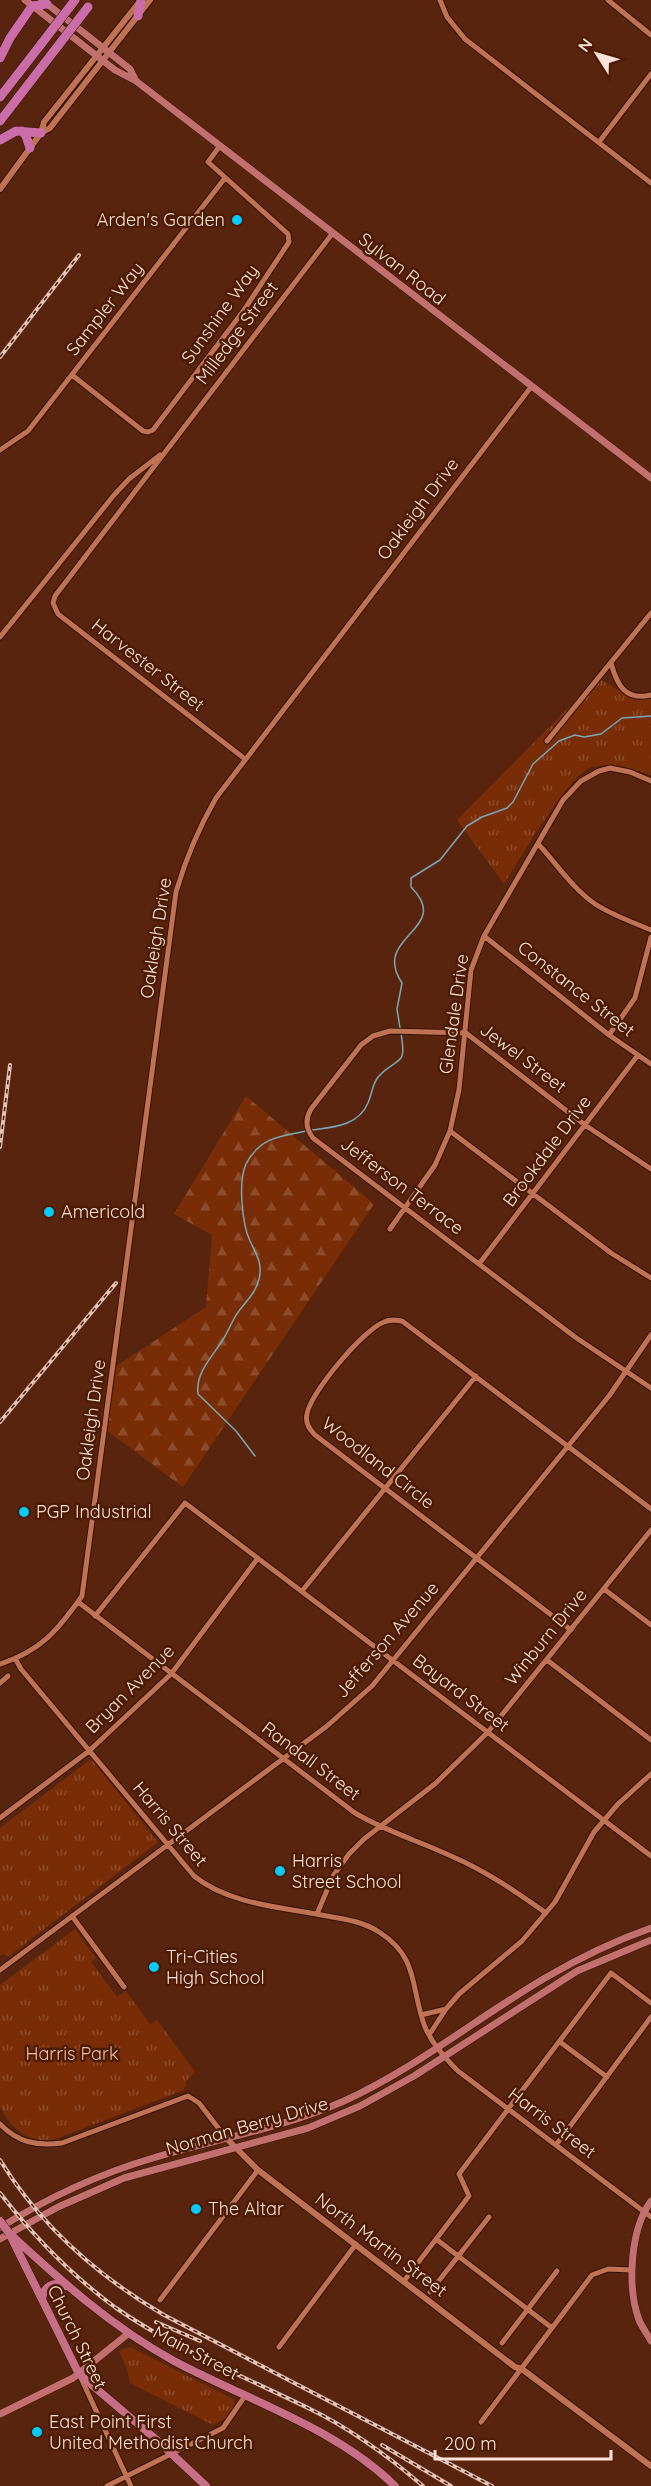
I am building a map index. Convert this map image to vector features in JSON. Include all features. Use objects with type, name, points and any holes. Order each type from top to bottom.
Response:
[{"type":"highway","points":[[0,97],[75,0]]},
{"type":"highway","points":[[138,16],[141,0]]},
{"type":"highway","points":[[0,58],[15,30],[37,4]]},
{"type":"highway","points":[[0,121],[91,4]]},
{"type":"highway","points":[[22,131],[30,148]]},
{"type":"highway","points":[[0,140],[11,133],[22,131],[41,133]]},
{"type":"main road","name":"Sylvan Road","points":[[37,4],[130,69],[136,81]]},
{"type":"main road","name":"Sylvan Road","points":[[37,4],[95,56],[124,77],[136,81],[651,478]]},
{"type":"main road","name":"Norman Berry Drive","points":[[0,2227],[54,2197],[91,2180],[152,2159],[291,2121],[340,2102],[389,2078],[544,1979],[591,1952],[651,1928]]},
{"type":"main road","name":"Norman Berry Drive","points":[[0,2239],[37,2217],[101,2187],[147,2170],[324,2122],[378,2097],[578,1971],[651,1940]]},
{"type":"main road","points":[[651,2201],[644,2211],[636,2241],[632,2270],[639,2320],[651,2341]]},
{"type":"main road","name":"Church Street","points":[[0,2221],[16,2242],[42,2301],[79,2374]]},
{"type":"main road","name":"Main Street","points":[[16,2242],[66,2287],[129,2334],[174,2361],[354,2453],[395,2486]]},
{"type":"main road","points":[[42,2301],[43,2293],[50,2285],[55,2283],[66,2287]]},
{"type":"main road","points":[[0,2414],[79,2374],[129,2334]]},
{"type":"main road","points":[[79,2374],[206,2486]]},
{"type":"street","points":[[0,189],[41,133],[44,122],[141,0]]},
{"type":"street","points":[[41,133],[50,128],[150,0]]},
{"type":"street","points":[[440,0],[447,17],[465,39],[651,183]]},
{"type":"street","points":[[608,0],[651,35]]},
{"type":"street","points":[[599,142],[651,74]]},
{"type":"street","name":"Sunshine Way","points":[[72,375],[143,431],[153,430],[244,310],[290,239],[288,234],[208,162],[219,147]]},
{"type":"street","name":"Sampler Way","points":[[0,450],[28,431],[225,178]]},
{"type":"street","name":"Milledge Street","points":[[63,586],[332,234]]},
{"type":"street","name":"Oakleigh Drive","points":[[78,1602],[82,1596],[176,892],[186,857],[200,825],[216,798],[531,387]]},
{"type":"street","name":"Milledge Street","points":[[0,637],[114,495],[147,464],[166,451]]},
{"type":"street","name":"Harvester Street","points":[[63,586],[53,603],[58,614],[246,759]]},
{"type":"street","points":[[547,741],[651,613]]},
{"type":"street","points":[[611,663],[616,681],[622,690],[634,696],[651,695]]},
{"type":"street","name":"Glendale Drive","points":[[390,1229],[435,1165],[450,1131],[459,1090],[471,970],[484,936],[539,845],[563,800],[591,774],[610,768],[621,769],[651,781]]},
{"type":"street","points":[[539,845],[558,870],[593,903],[608,912],[651,930]]},
{"type":"street","name":"Constance Street","points":[[484,936],[609,1035],[651,1064]]},
{"type":"street","points":[[609,1035],[635,998],[651,937]]},
{"type":"street","name":"Jefferson Terrace","points":[[466,1033],[390,1031],[373,1036],[362,1046],[308,1114],[307,1128],[314,1138],[575,1337],[651,1388]]},
{"type":"street","name":"Jewel Street","points":[[466,1033],[585,1125],[651,1169]]},
{"type":"street","name":"Brookdale Drive","points":[[479,1264],[638,1055]]},
{"type":"street","points":[[450,1131],[611,1253],[651,1278]]},
{"type":"street","name":"Woodland Circle","points":[[571,1630],[315,1435],[308,1425],[306,1416],[308,1408],[338,1364],[377,1325],[395,1320],[408,1324],[651,1509]]},
{"type":"street","name":"Jefferson Avenue","points":[[0,1970],[348,1708],[394,1661],[477,1559],[626,1372],[651,1335]]},
{"type":"street","points":[[302,1591],[476,1376]]},
{"type":"street","name":"Bayard Street","points":[[95,1616],[185,1503],[651,1856]]},
{"type":"street","name":"Winburn Drive","points":[[317,1914],[326,1888],[341,1864],[364,1839],[436,1783],[488,1732],[651,1530]]},
{"type":"street","name":"Bryan Avenue","points":[[2,1816],[89,1751],[171,1674],[258,1558]]},
{"type":"street","points":[[604,1588],[651,1625]]},
{"type":"street","points":[[0,1664],[16,1660],[44,1643],[63,1625],[78,1602]]},
{"type":"street","name":"Randall Street","points":[[78,1602],[354,1813],[480,1870],[546,1913]]},
{"type":"street","name":"Harris Street","points":[[16,1660],[194,1876],[218,1892],[237,1899],[365,1924],[393,1943],[405,1956],[411,1970],[421,2015],[429,2034],[444,2057],[458,2071],[651,2217]]},
{"type":"street","points":[[547,1660],[651,1740]]},
{"type":"street","points":[[0,1683],[8,1676]]},
{"type":"street","points":[[429,2034],[459,1994],[522,1941],[546,1913],[604,1820],[651,1774]]},
{"type":"street","points":[[0,1808],[2,1816]]},
{"type":"street","points":[[72,1916],[124,1987]]},
{"type":"street","points":[[404,2281],[469,2196],[459,2174],[611,1973],[651,2003]]},
{"type":"street","points":[[421,2015],[446,2009]]},
{"type":"street","points":[[556,2145],[651,2017]]},
{"type":"street","points":[[560,2042],[607,2077]]},
{"type":"street","points":[[0,2124],[26,2142],[45,2145],[62,2143],[188,2096],[199,2103],[226,2138]]},
{"type":"street","name":"North Martin Street","points":[[226,2138],[258,2170],[515,2367],[522,2369],[651,2466]]},
{"type":"street","points":[[160,2300],[258,2170]]},
{"type":"street","points":[[430,2292],[489,2217]]},
{"type":"street","points":[[436,2239],[552,2328]]},
{"type":"street","points":[[279,2347],[356,2244]]},
{"type":"street","points":[[481,2422],[592,2275],[608,2269],[632,2270]]},
{"type":"street","points":[[502,2343],[557,2271]]},
{"type":"street","name":"Church Street","points":[[79,2374],[128,2475],[131,2486]]},
{"type":"street","points":[[106,2486],[223,2428],[245,2396]]},
{"type":"green space","points":[[598,678],[635,700],[651,696],[651,775],[615,765],[592,767],[582,773],[558,801],[532,838],[504,884],[457,820]]},
{"type":"green space","points":[[246,1096],[374,1204],[183,1487],[106,1430],[110,1370],[206,1307],[212,1235],[174,1214]]},
{"type":"green space","points":[[91,1759],[158,1842],[9,1956],[3,1954],[0,1956],[0,1828]]},
{"type":"green space","name":"Harris Park","points":[[75,1929],[96,1958],[91,1962],[117,1997],[126,1991],[150,2024],[157,2020],[195,2072],[187,2080],[184,2090],[58,2138],[40,2140],[31,2138],[16,2129],[0,2106],[0,1985]]},
{"type":"green space","points":[[130,2347],[233,2399],[235,2404],[227,2417],[213,2425],[130,2383],[119,2351]]},
{"type":"waterway","points":[[400,1028],[397,1009],[402,983],[395,967],[396,954],[402,943],[419,924],[423,913],[422,902],[411,887],[411,878],[440,860],[467,826],[482,817],[507,808],[513,802],[533,764],[559,741],[575,735],[584,737],[601,734],[622,718],[651,716]]},
{"type":"waterway","points":[[312,1130],[344,1124],[352,1121],[364,1111],[378,1077],[402,1057],[401,1033]]},
{"type":"waterway","points":[[255,1456],[236,1431],[198,1394],[199,1378],[238,1312],[255,1290],[259,1279],[259,1263],[247,1234],[243,1214],[242,1181],[246,1164],[258,1148],[272,1139],[307,1131]]},
{"type":"railway","points":[[0,357],[79,255]]},
{"type":"railway","points":[[0,1147],[10,1065]]},
{"type":"railway","points":[[0,1422],[116,1283]]},
{"type":"railway","points":[[0,2160],[16,2184],[52,2228],[94,2266],[140,2300],[164,2315],[492,2486]]},
{"type":"railway","points":[[0,2193],[54,2255],[116,2308],[186,2350],[340,2425],[383,2454],[423,2486]]},
{"type":"railway","points":[[156,2322],[200,2341]]},
{"type":"railway","points":[[382,2445],[451,2486]]},
{"type":"place","name":"Arden's Garden","points":[[237,220]]},
{"type":"place","name":"Americold","points":[[49,1212]]},
{"type":"place","name":"PGP Industrial","points":[[24,1512]]},
{"type":"place","name":"Harris Street School","points":[[280,1871]]},
{"type":"place","name":"Tri-Cities High School","points":[[154,1967]]},
{"type":"place","name":"The Altar","points":[[196,2209]]},
{"type":"place","name":"East Point First United Methodist Church","points":[[37,2432]]}]
